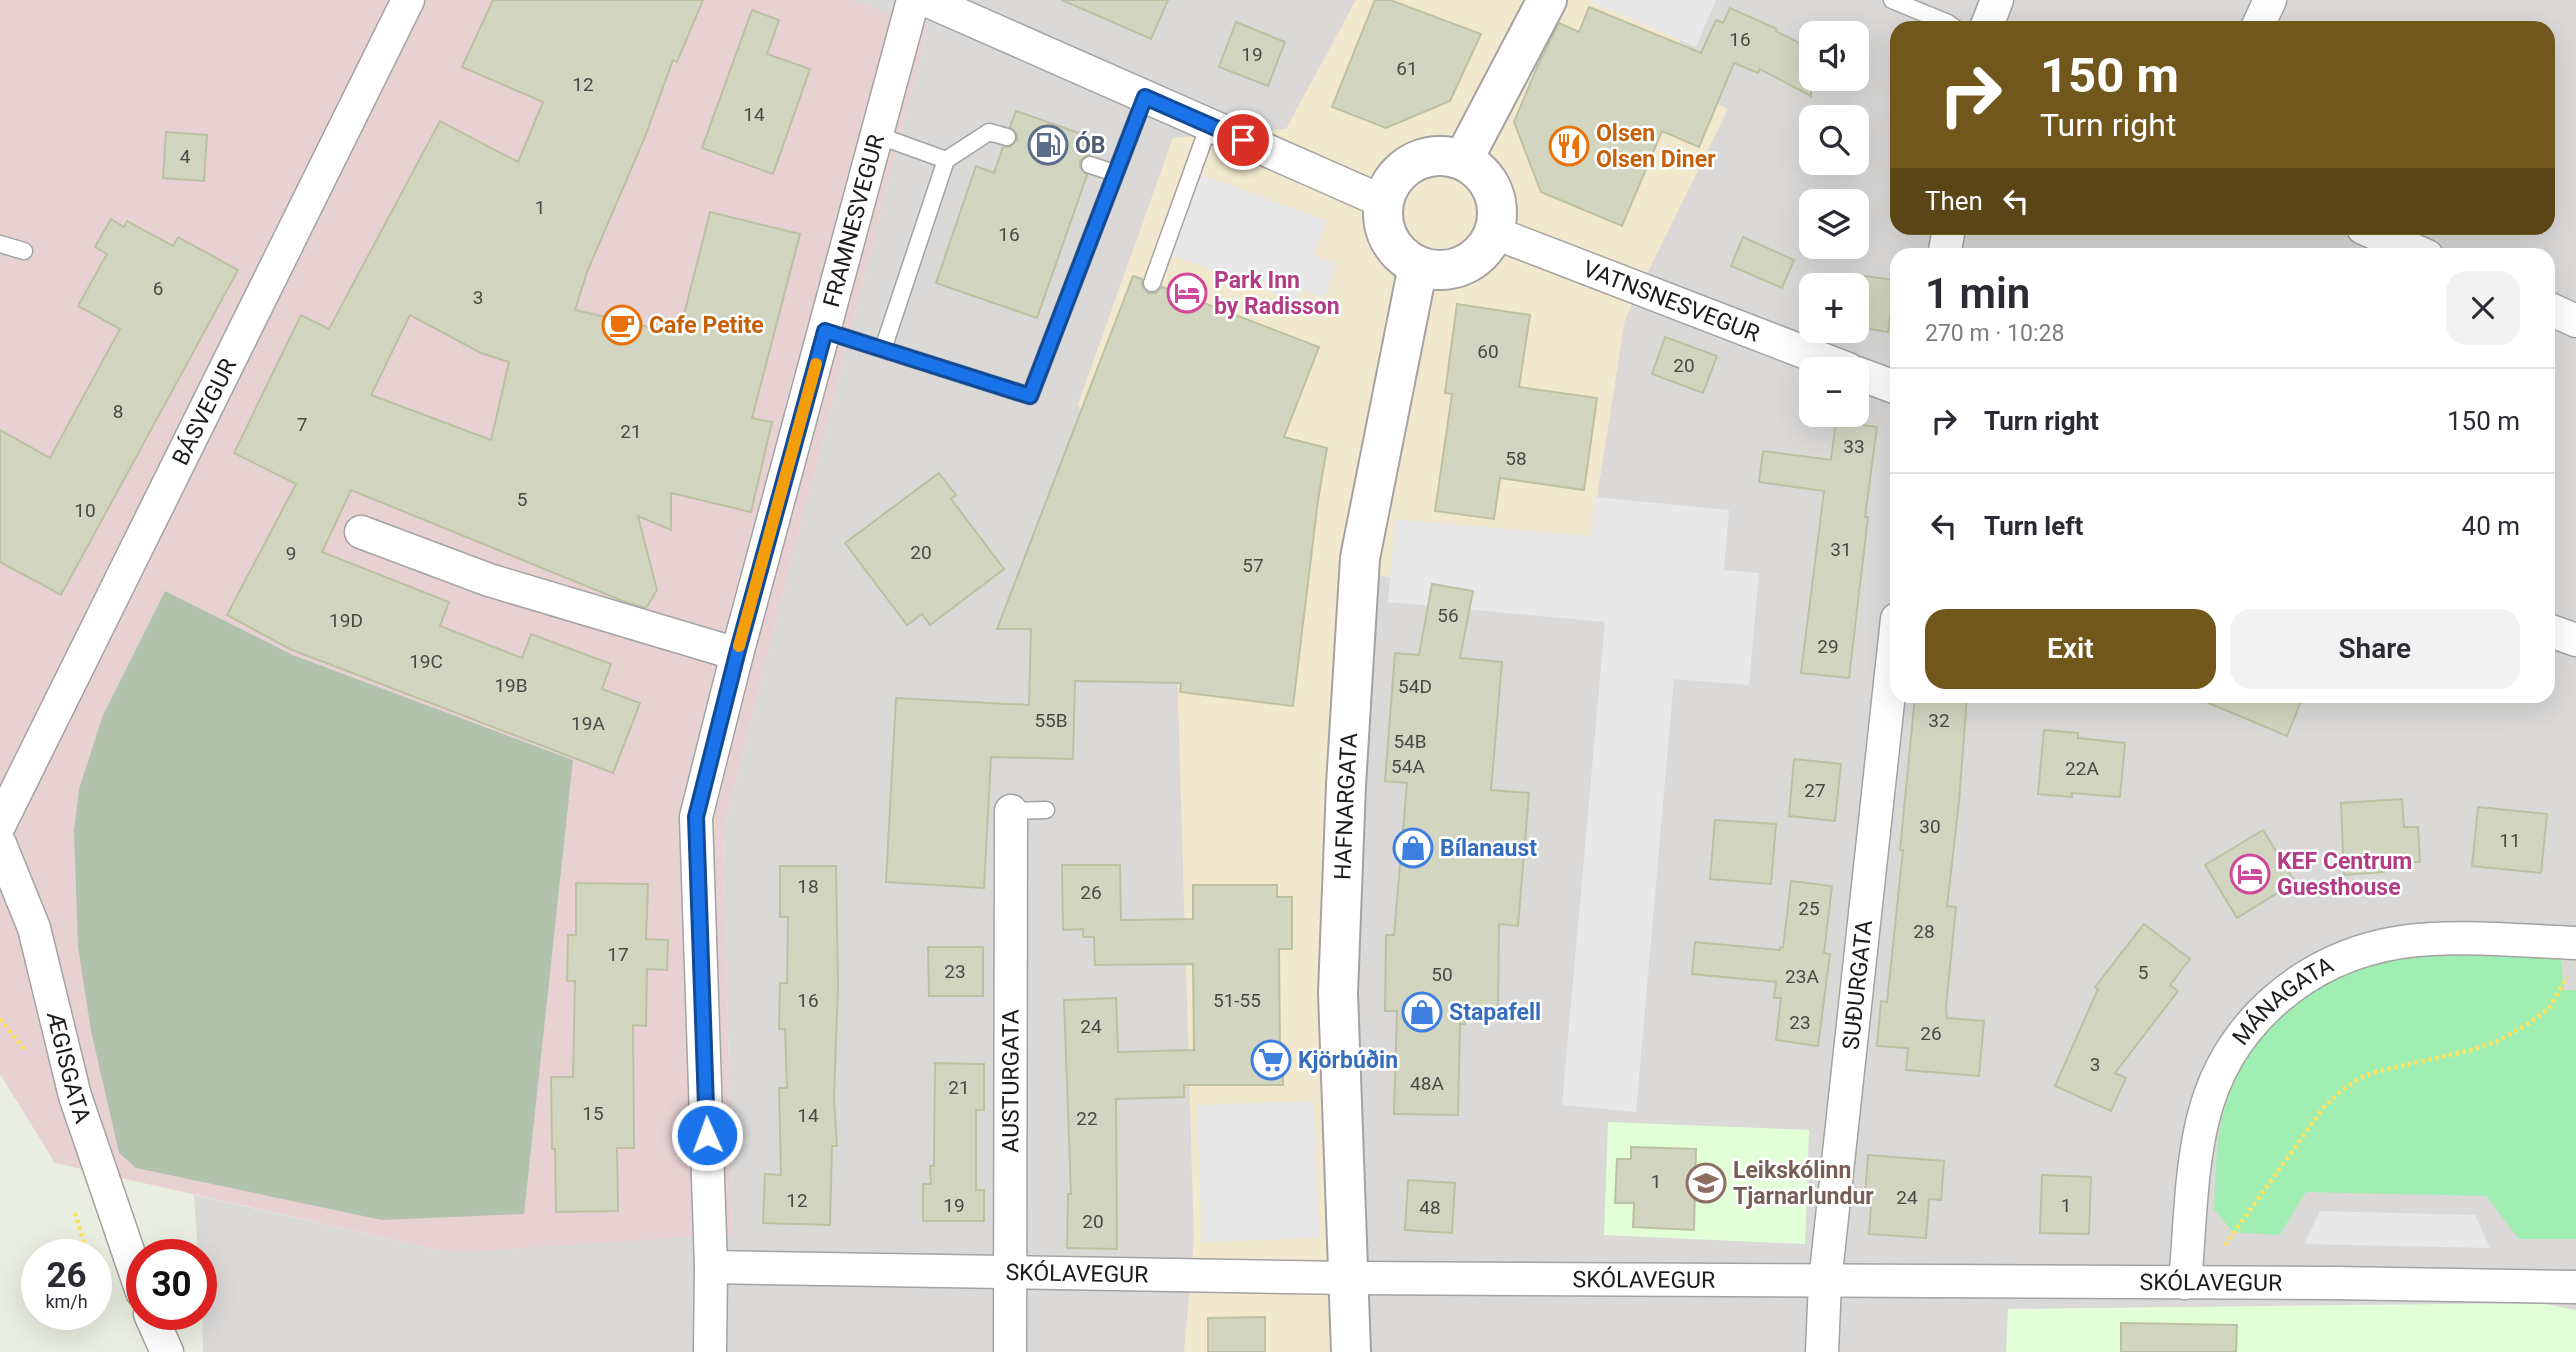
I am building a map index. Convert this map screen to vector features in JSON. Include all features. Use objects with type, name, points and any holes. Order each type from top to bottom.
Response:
[{"type":"street","name":"BÁSVEGUR","points":[[0,824],[408,0]]},
{"type":"street","name":"FRAMNESVEGUR","points":[[709,1352],[711,1267],[696,817],[737,654],[913,0]]},
{"type":"street","points":[[926,0],[1384,202]]},
{"type":"street","points":[[1463,160],[1547,0]]},
{"type":"street","points":[[1989,21],[1997,0]]},
{"type":"street","points":[[2260,21],[2270,0]]},
{"type":"street","points":[[1434,156],[1463,160],[1476,168],[1493,190],[1497,204],[1495,233],[1486,249],[1472,261],[1455,269],[1436,271],[1418,267],[1397,252],[1389,241],[1383,215],[1384,202],[1392,182],[1407,166],[1434,156]]},
{"type":"street","name":"VATNSNESVEGUR","points":[[1495,233],[1817,357]]},
{"type":"street","points":[[2388,235],[2416,243]]},
{"type":"street","name":"HAFNARGATA","points":[[1351,1352],[1338,993],[1346,785],[1360,558],[1418,267]]},
{"type":"street","points":[[2555,311],[2576,321]]},
{"type":"street","points":[[1869,378],[1890,385]]},
{"type":"street","points":[[361,532],[489,580],[737,654]]},
{"type":"street","points":[[2555,632],[2576,640]]},
{"type":"street","name":"SUÐURGATA","points":[[1822,1352],[1825,1282],[1890,683]]},
{"type":"street","name":"AUSTURGATA","points":[[1010,1352],[1011,811]]},
{"type":"street","name":"ÆGISGATA","points":[[0,844],[34,928],[75,1096],[126,1245]]},
{"type":"street","name":"MÁNAGATA","points":[[2195,1283],[2195,1168],[2211,1092],[2240,1038],[2259,1014],[2281,993],[2336,960],[2369,948],[2403,942],[2472,940],[2573,958]]},
{"type":"street","name":"SKÓLAVEGUR","points":[[711,1267],[1348,1278],[2334,1283],[2576,1287]]},
{"type":"street","points":[[157,1330],[167,1352]]},
{"type":"lane","points":[[1892,0],[1943,21]]},
{"type":"lane","points":[[825,331],[1030,396],[1145,97]]},
{"type":"lane","points":[[1152,283],[1209,125]]},
{"type":"lane","points":[[883,349],[946,160],[989,132],[1007,137]]},
{"type":"lane","points":[[877,135],[946,160]]},
{"type":"lane","points":[[1090,165],[1115,173]]},
{"type":"lane","points":[[0,244],[24,251]]},
{"type":"lane","points":[[1011,811],[1046,810]]},
{"type":"path","points":[[2195,1283],[2324,1107],[2341,1091],[2375,1072],[2471,1050],[2498,1041],[2525,1026],[2549,1008],[2573,958]]},
{"type":"shaded area","points":[[0,0],[849,0],[928,27],[723,830],[733,1234],[452,1253],[55,1163],[0,1074]]},
{"type":"shaded area","points":[[849,0],[2576,0],[2576,1352],[203,1352],[203,1330],[217,1330],[217,1239],[197,1239],[194,1195],[452,1253],[733,1233],[723,830],[928,27]]},
{"type":"shaded area","points":[[1356,0],[1668,0],[1692,10],[1665,78],[1728,109],[1625,319],[1580,606],[1377,575],[1353,967],[1362,1352],[1184,1352],[1194,1240],[1175,597],[1078,404],[1173,138],[1286,129]]},
{"type":"shaded area","points":[[1716,0],[1696,47],[1591,2]]},
{"type":"shaded area","points":[[1200,174],[1327,221],[1314,255],[1337,264],[1325,298],[1302,290],[1297,302],[1170,255]]},
{"type":"shaded area","points":[[1594,497],[1729,510],[1724,570],[1759,573],[1749,685],[1674,679],[1636,1112],[1562,1105],[1605,622],[1388,602],[1395,519],[1590,536]]},
{"type":"shaded area","points":[[165,591],[293,655],[573,760],[524,1214],[382,1220],[136,1168],[119,1153],[91,1031],[78,947],[74,831],[79,789],[103,715]]},
{"type":"shaded area","points":[[1314,1101],[1319,1238],[1202,1242],[1197,1105]]},
{"type":"shaded area","name":"Leikskólinn Tjarnarlundur","points":[[1608,1122],[1809,1130],[1805,1244],[1604,1235]]},
{"type":"shaded area","points":[[2320,1211],[2475,1215],[2490,1248],[2304,1244]]},
{"type":"shaded area","points":[[2540,1303],[2576,1310],[2576,1352],[2006,1352],[2008,1309]]},
{"type":"green space","points":[[2452,953],[2525,954],[2561,960],[2564,990],[2576,990],[2576,1239],[2519,1239],[2486,1196],[2306,1192],[2279,1235],[2233,1232],[2214,1209],[2220,1128],[2225,1106],[2242,1065],[2267,1029],[2299,999],[2342,972],[2385,961]]},
{"type":"building","points":[[493,0],[703,0],[677,62],[673,60],[645,137],[587,272],[575,310],[679,334],[710,212],[800,234],[752,418],[772,422],[751,512],[671,493],[671,530],[638,516],[657,590],[646,608],[351,490],[322,552],[449,602],[440,626],[522,658],[531,634],[611,664],[602,689],[640,703],[613,773],[290,649],[227,615],[296,484],[234,453],[301,315],[329,329],[440,121],[518,162],[543,102],[462,67]],"holes":[[[410,315],[481,353],[509,362],[491,440],[371,395]]]},
{"type":"building","points":[[1062,0],[1168,0],[1151,39]]},
{"type":"building","points":[[1375,0],[1390,0],[1481,34],[1450,101],[1386,128],[1332,107]]},
{"type":"building","points":[[1589,7],[1701,53],[1716,20],[1723,23],[1730,8],[1777,29],[1776,31],[1799,43],[1799,90],[1760,69],[1758,73],[1734,63],[1699,147],[1662,131],[1622,226],[1541,192],[1514,122],[1559,23],[1579,32]]},
{"type":"building","points":[[752,10],[779,20],[767,54],[810,69],[773,174],[702,148]]},
{"type":"building","points":[[1236,22],[1285,42],[1268,86],[1219,67]]},
{"type":"building","points":[[1016,111],[1099,140],[1094,155],[1087,155],[1080,161],[1080,168],[1087,175],[1037,318],[936,283],[976,166],[994,173],[1003,147],[1010,147],[1017,140],[1017,134],[1010,127]]},
{"type":"building","points":[[166,132],[207,135],[204,181],[163,178]]},
{"type":"building","points":[[111,219],[124,227],[127,221],[173,246],[178,237],[238,270],[61,595],[0,562],[0,430],[50,458],[120,329],[78,306],[107,254],[95,247]]},
{"type":"building","points":[[1743,237],[1794,260],[1782,288],[1731,266]]},
{"type":"building","points":[[1133,276],[1142,279],[1142,286],[1148,293],[1155,293],[1162,287],[1319,347],[1284,437],[1327,448],[1318,500],[1293,706],[1180,692],[1181,683],[1075,681],[1073,759],[991,757],[984,888],[886,882],[896,698],[1029,705],[1031,629],[997,629]]},
{"type":"building","points":[[1869,277],[1890,279],[1888,332],[1869,329]]},
{"type":"building","points":[[1457,304],[1530,315],[1519,387],[1597,398],[1584,490],[1500,478],[1494,519],[1435,511],[1452,394],[1445,393]]},
{"type":"building","points":[[1665,337],[1717,356],[1703,393],[1652,374]]},
{"type":"building","points":[[1835,427],[1877,427],[1849,678],[1801,673],[1824,491],[1759,482],[1763,451],[1831,460]]},
{"type":"building","points":[[939,473],[956,495],[951,499],[1004,569],[930,625],[922,614],[907,625],[845,543]]},
{"type":"building","points":[[1432,584],[1473,591],[1460,658],[1502,662],[1491,790],[1529,793],[1518,926],[1499,924],[1498,1013],[1465,1013],[1465,1024],[1460,1024],[1458,1115],[1394,1114],[1397,1011],[1385,1011],[1386,935],[1394,935],[1407,783],[1385,781],[1395,653],[1419,655]]},
{"type":"building","points":[[1914,703],[1966,703],[1947,906],[1956,907],[1946,1007],[1947,1018],[1984,1021],[1979,1076],[1906,1070],[1908,1048],[1877,1046],[1881,1001],[1887,1002],[1903,850],[1900,850]]},
{"type":"building","points":[[2209,703],[2300,703],[2287,736]]},
{"type":"building","points":[[2044,730],[2078,733],[2078,738],[2125,743],[2120,797],[2072,793],[2072,797],[2038,794]]},
{"type":"building","points":[[1794,759],[1841,764],[1835,821],[1789,816]]},
{"type":"building","points":[[2402,799],[2404,827],[2418,827],[2420,862],[2384,864],[2384,872],[2344,875],[2341,803]]},
{"type":"building","points":[[2478,807],[2547,814],[2541,873],[2472,866]]},
{"type":"building","points":[[1715,820],[1776,824],[1771,884],[1710,879]]},
{"type":"building","points":[[2263,830],[2295,882],[2237,918],[2205,865]]},
{"type":"building","points":[[1062,865],[1120,865],[1121,920],[1193,919],[1193,885],[1277,885],[1277,897],[1292,897],[1292,949],[1279,949],[1283,1085],[1184,1085],[1184,1097],[1116,1099],[1117,1249],[1067,1248],[1068,1194],[1071,1194],[1064,1000],[1116,998],[1118,1052],[1194,1050],[1193,964],[1095,965],[1094,937],[1083,937],[1083,929],[1063,930]]},
{"type":"building","points":[[780,866],[836,866],[838,985],[834,1098],[837,1146],[832,1146],[830,1225],[763,1223],[765,1174],[781,1175],[779,1088],[787,1088],[785,1029],[779,1029],[780,983],[787,983],[788,917],[780,917]]},
{"type":"building","points":[[1791,881],[1832,886],[1824,953],[1830,954],[1818,1046],[1776,1040],[1781,998],[1774,998],[1776,982],[1692,974],[1695,942],[1780,950],[1780,947],[1783,948]]},
{"type":"building","points":[[576,883],[648,884],[646,939],[668,940],[667,970],[647,969],[646,1026],[633,1025],[634,1148],[617,1148],[618,1211],[556,1212],[551,1077],[573,1077],[575,981],[567,981],[568,935],[576,935]]},
{"type":"building","points":[[2144,924],[2190,959],[2170,985],[2178,991],[2115,1073],[2126,1078],[2111,1111],[2055,1086],[2098,989],[2095,987]]},
{"type":"building","points":[[928,947],[983,947],[983,996],[929,996]]},
{"type":"building","points":[[935,1063],[984,1064],[984,1110],[976,1110],[976,1190],[984,1190],[984,1221],[923,1221],[923,1184],[931,1184],[930,1166],[934,1166]]},
{"type":"building","points":[[1631,1147],[1696,1149],[1694,1230],[1633,1227],[1634,1203],[1615,1203],[1617,1159],[1631,1159]]},
{"type":"building","points":[[1868,1155],[1944,1161],[1941,1200],[1929,1199],[1926,1238],[1869,1234],[1872,1195],[1865,1195]]},
{"type":"building","points":[[2042,1175],[2091,1177],[2089,1234],[2040,1233]]},
{"type":"building","points":[[1408,1180],[1455,1183],[1452,1233],[1405,1230]]},
{"type":"building","points":[[1265,1317],[1265,1352],[1208,1352],[1208,1318]]},
{"type":"building","points":[[2121,1323],[2237,1325],[2236,1352],[2121,1352]]},
{"type":"slow traffic","points":[[739,646],[816,364]]},
{"type":"place","name":"ÓB","points":[[1048,145]]},
{"type":"place","name":"Olsen Olsen Diner","points":[[1569,146]]},
{"type":"place","name":"Park Inn by Radisson","points":[[1187,293]]},
{"type":"place","name":"Cafe Petite","points":[[622,325]]},
{"type":"place","name":"Bílanaust","points":[[1413,848]]},
{"type":"place","name":"KEF Centrum Guesthouse","points":[[2250,874]]},
{"type":"place","name":"Stapafell","points":[[1422,1012]]},
{"type":"place","name":"Kjörbúðin","points":[[1271,1060]]},
{"type":"place","name":"Leikskólinn Tjarnarlundur","points":[[1706,1183]]},
{"type":"route","points":[[707,1135],[696,817],[737,654],[825,331],[1030,396],[1145,97],[1243,140]]}]
